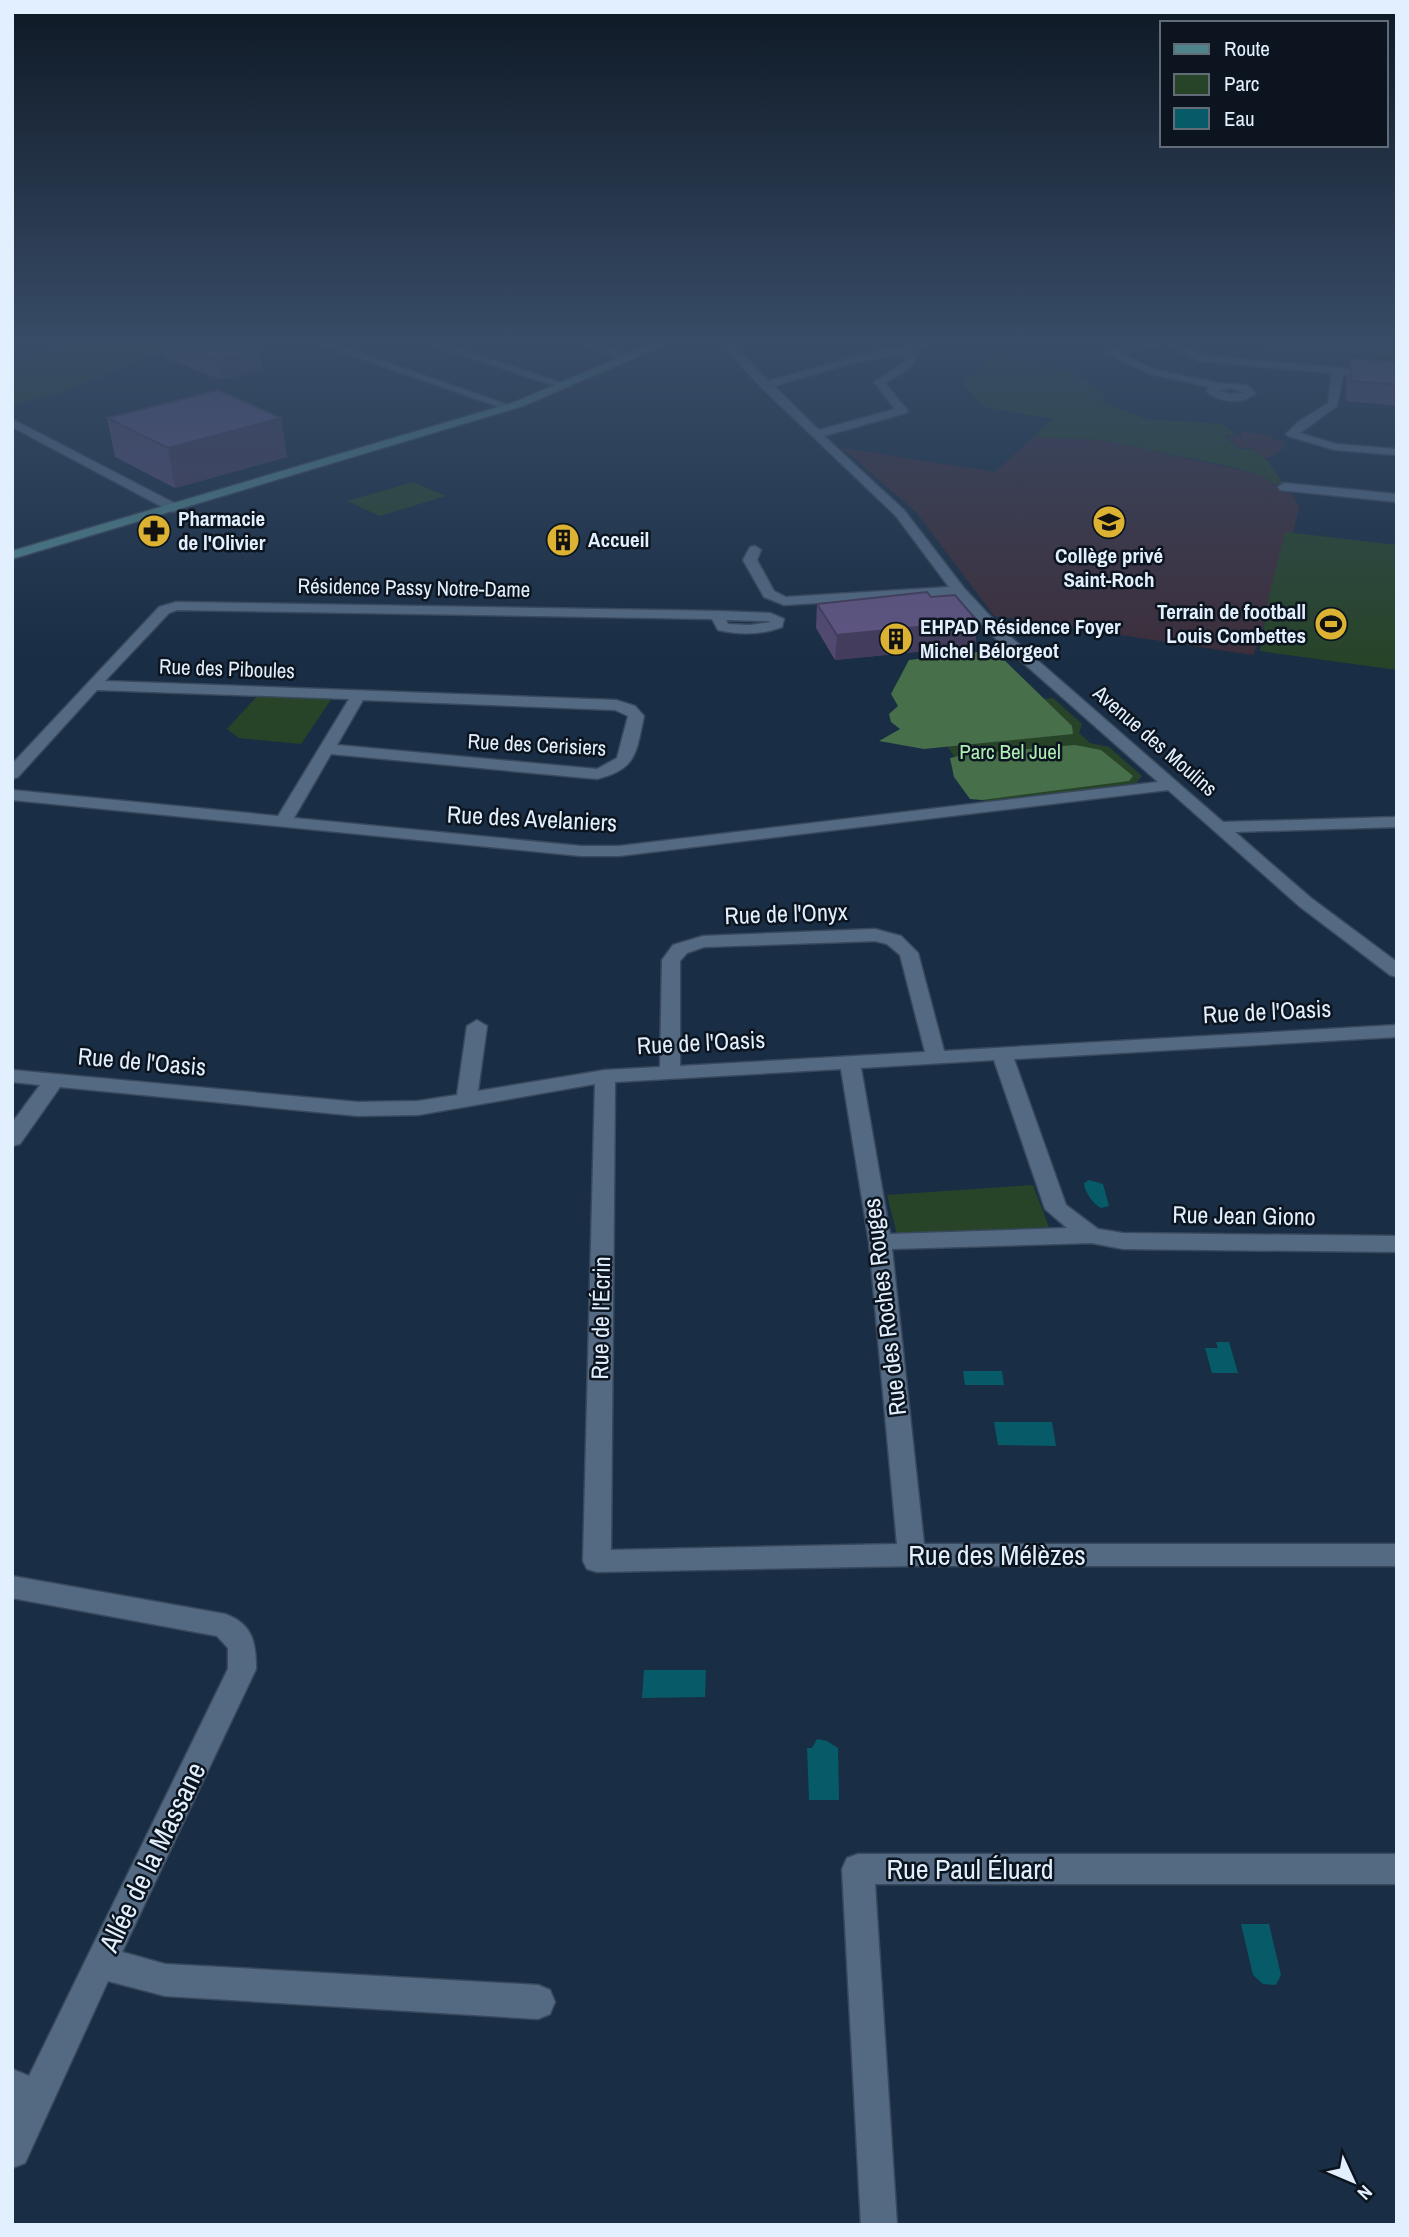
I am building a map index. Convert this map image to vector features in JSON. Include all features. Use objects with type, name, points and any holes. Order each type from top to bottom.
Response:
[{"type":"street","points":[[62,448],[174,508]]},
{"type":"street","points":[[12,555],[378,448]]},
{"type":"street","name":"Avenue des Moulins","points":[[831,448],[900,513],[959,591],[1025,659],[1306,902],[1397,971]]},
{"type":"street","points":[[1352,448],[1397,452]]},
{"type":"street","points":[[1284,487],[1397,498]]},
{"type":"street","points":[[755,550],[750,560],[769,594],[784,601],[959,591]]},
{"type":"street","name":"Résidence Passy Notre-Dame","points":[[12,775],[164,610],[189,605],[717,615]]},
{"type":"street","name":"Rue des Piboules","points":[[95,685],[358,695]]},
{"type":"street","points":[[283,822],[358,695]]},
{"type":"street","name":"Rue des Cerisiers","points":[[325,750],[597,774],[615,771],[624,764],[636,716],[630,709],[616,705],[358,695]]},
{"type":"street","name":"Rue des Avelaniers","points":[[12,795],[545,849],[619,850],[1173,785]]},
{"type":"street","points":[[1219,827],[1397,822]]},
{"type":"street","name":"Rue de l'Onyx","points":[[670,1071],[671,960],[680,949],[703,942],[875,935],[894,940],[909,953],[936,1057]]},
{"type":"street","points":[[467,1099],[477,1026]]},
{"type":"street","name":"Rue de l'Oasis","points":[[12,1076],[358,1109],[418,1108],[605,1076],[1397,1031]]},
{"type":"street","name":"Rue Jean Giono","points":[[1002,1053],[1056,1209],[1091,1236]]},
{"type":"street","name":"Rue des Roches Rouges","points":[[850,1061],[880,1242],[912,1555]]},
{"type":"street","name":"Rue de l'Écrin","points":[[597,1561],[605,1076]]},
{"type":"street","points":[[12,1139],[54,1080]]},
{"type":"street","name":"Rue Jean Giono","points":[[880,1242],[1091,1236],[1123,1241],[1397,1244]]},
{"type":"street","name":"Rue des Mélèzes","points":[[597,1561],[912,1555],[1397,1555]]},
{"type":"street","name":"Allée de la Massane","points":[[12,1587],[225,1626],[242,1644],[242,1669],[100,1963],[165,1980],[538,2002]]},
{"type":"street","name":"Rue Paul Éluard","points":[[879,2225],[858,1869],[1397,1870]]},
{"type":"street","points":[[12,2150],[24,2093],[100,1963]]},
{"type":"shaded area","name":"Collège privé Saint-Roch","points":[[842,448],[995,472],[1021,448],[1140,448],[1263,476],[1274,484],[1290,489],[1299,507],[1293,533],[1285,533],[1261,637],[1253,655],[994,616],[916,512]]},
{"type":"shaded area","points":[[1245,448],[1284,448],[1271,457],[1263,458],[1254,449]]},
{"type":"green space","points":[[1142,448],[1254,450],[1268,461],[1284,485],[1274,484],[1263,476]]},
{"type":"green space","points":[[413,482],[446,496],[380,516],[347,501]]},
{"type":"green space","name":"Terrain de football Louis Combettes","points":[[1285,532],[1397,545],[1397,670],[1260,651],[1269,596]]},
{"type":"green space","points":[[994,650],[1072,726],[1073,734],[924,749],[879,741],[900,729],[891,722],[889,714],[898,706],[891,694],[909,660]]},
{"type":"green space","points":[[258,695],[332,698],[301,744],[239,738],[227,729]]},
{"type":"green space","name":"Parc Bel Juel","points":[[1053,698],[1082,724],[1079,733],[1090,743],[1109,747],[1142,776],[1136,783],[985,803],[926,714]]},
{"type":"green space","points":[[1075,745],[1101,750],[1133,776],[1129,781],[982,800],[970,799],[954,777],[950,758],[968,754]]},
{"type":"green space","points":[[1033,1185],[1049,1227],[898,1238],[887,1195]]},
{"type":"water","points":[[1089,1180],[1103,1184],[1109,1206],[1101,1208],[1092,1200],[1084,1186]]},
{"type":"water","points":[[1216,1342],[1229,1342],[1238,1373],[1212,1373],[1205,1348],[1218,1348]]},
{"type":"water","points":[[963,1371],[1002,1371],[1004,1385],[965,1385]]},
{"type":"water","points":[[994,1422],[1052,1422],[1056,1446],[998,1445]]},
{"type":"water","points":[[644,1670],[706,1670],[705,1697],[642,1698]]},
{"type":"water","points":[[817,1739],[827,1741],[838,1748],[839,1800],[809,1800],[807,1748],[812,1748]]},
{"type":"water","points":[[1241,1924],[1269,1924],[1281,1975],[1276,1985],[1263,1984],[1253,1975]]},
{"type":"building","points":[[927,592],[931,597],[955,595],[977,621],[837,635],[817,604]]},
{"type":"place","name":"Collège privé Saint-Roch","points":[[1109,522]]},
{"type":"place","name":"Pharmacie de l'Olivier","points":[[154,531]]},
{"type":"place","name":"Accueil","points":[[563,540]]},
{"type":"place","name":"Terrain de football Louis Combettes","points":[[1331,624]]},
{"type":"place","name":"EHPAD Résidence Foyer Michel Bélorgeot","points":[[896,639]]}]
